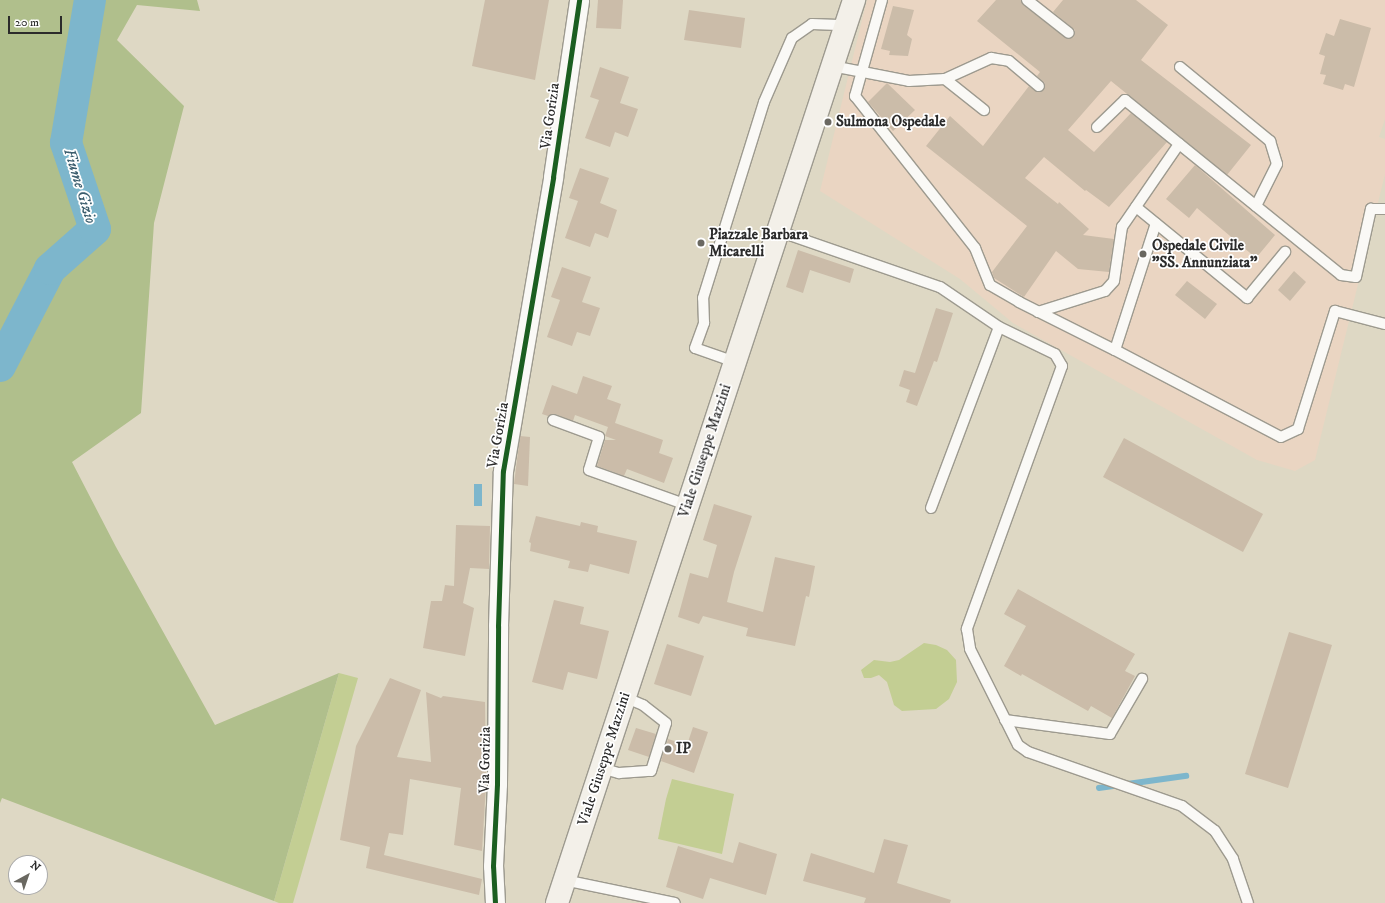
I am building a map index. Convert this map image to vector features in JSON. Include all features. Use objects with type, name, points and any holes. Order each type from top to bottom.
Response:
[{"type":"main road","name":"Viale Giuseppe Mazzini","points":[[557,903],[854,0]]},
{"type":"street","name":"Via Gorizia","points":[[495,903],[493,866],[497,784],[498,626],[503,471],[553,177],[579,0]]},
{"type":"lane","points":[[882,0],[855,96],[975,248],[990,285],[1038,312],[1115,350],[1281,437],[1298,429],[1335,311],[1385,324]]},
{"type":"lane","points":[[1027,0],[1069,32]]},
{"type":"lane","points":[[735,362],[695,348],[704,323],[703,298],[764,102],[792,38],[812,24],[845,25]]},
{"type":"lane","points":[[832,66],[909,81],[946,79],[991,58],[1009,61],[1039,86]]},
{"type":"lane","points":[[1180,67],[1270,141],[1277,164],[1256,206]]},
{"type":"lane","points":[[946,79],[984,110]]},
{"type":"lane","points":[[1097,128],[1125,100],[1341,275],[1356,277],[1371,209],[1385,208]]},
{"type":"lane","points":[[1038,312],[1105,291],[1114,281],[1122,227],[1179,144]]},
{"type":"lane","points":[[1136,206],[1247,298],[1285,252]]},
{"type":"lane","points":[[1115,350],[1156,223]]},
{"type":"lane","points":[[778,231],[940,287],[999,327],[1055,354],[1062,366],[966,629],[970,649],[1018,744],[1028,752],[1182,806],[1215,831],[1233,859],[1248,903]]},
{"type":"lane","points":[[931,508],[999,327]]},
{"type":"lane","points":[[553,420],[599,437],[589,470],[688,505]]},
{"type":"lane","points":[[1005,720],[1110,734],[1142,679]]},
{"type":"lane","points":[[601,768],[619,772],[651,771],[666,722],[643,705],[624,697]]},
{"type":"lane","points":[[564,880],[675,903]]},
{"type":"shaded area","name":"Ospedale Civile \"SS. Annunziata\"","points":[[867,0],[1385,0],[1385,119],[1379,137],[1385,139],[1385,174],[1315,460],[1295,471],[1257,460],[1013,323],[960,279],[820,191]]},
{"type":"green space","points":[[0,0],[197,0],[200,11],[137,5],[117,40],[184,106],[154,223],[141,413],[72,462],[116,547],[215,725],[339,673],[274,901],[2,798],[0,803]]},
{"type":"green space","points":[[924,643],[936,645],[947,650],[956,660],[957,682],[949,699],[936,709],[902,711],[894,705],[887,682],[879,675],[871,678],[864,678],[861,670],[874,660],[890,662],[899,660]]},
{"type":"green space","points":[[339,673],[358,678],[293,903],[279,903],[274,901]]},
{"type":"green space","points":[[672,779],[734,794],[722,854],[658,839],[666,799]]},
{"type":"water","points":[[474,484],[482,484],[482,506],[474,506]]},
{"type":"building","points":[[485,0],[549,0],[535,80],[472,66]]},
{"type":"building","points":[[598,0],[623,0],[621,29],[596,28]]},
{"type":"building","points":[[996,0],[1021,0],[1023,5],[1068,39],[1074,37],[1075,30],[1053,12],[1063,0],[1136,0],[1168,25],[1141,60],[1251,145],[1227,175],[1111,81],[1068,130],[1094,152],[1131,113],[1167,142],[1109,207],[1086,190],[1085,191],[1044,157],[1025,178],[1058,204],[1059,202],[1089,229],[1083,235],[1114,239],[1109,272],[1078,269],[1056,251],[1024,297],[994,278],[992,272],[1027,226],[926,146],[950,116],[983,146],[1029,86],[1038,92],[1044,90],[1045,83],[1037,76],[1040,72],[977,21]]},
{"type":"building","points":[[893,6],[914,10],[907,35],[912,39],[908,56],[889,55],[890,51],[881,49]]},
{"type":"building","points":[[689,10],[745,18],[741,48],[684,40]]},
{"type":"building","points":[[1340,19],[1371,28],[1354,87],[1345,84],[1343,90],[1323,84],[1326,75],[1320,74],[1325,56],[1319,54],[1326,33],[1334,36]]},
{"type":"building","points":[[600,67],[629,77],[620,103],[638,109],[628,137],[615,132],[610,147],[585,138],[599,100],[590,97]]},
{"type":"building","points":[[887,83],[915,110],[893,131],[868,102]]},
{"type":"building","points":[[1195,165],[1275,235],[1256,258],[1197,208],[1189,218],[1166,199]]},
{"type":"building","points":[[580,168],[609,178],[600,203],[617,210],[608,238],[595,233],[590,247],[565,238],[578,201],[569,198]]},
{"type":"building","points":[[798,250],[854,269],[850,283],[810,270],[803,293],[786,287]]},
{"type":"building","points":[[562,267],[591,277],[582,302],[600,308],[590,336],[577,332],[572,346],[547,337],[560,300],[551,297]]},
{"type":"building","points":[[1294,271],[1306,282],[1290,301],[1278,290]]},
{"type":"building","points":[[1187,281],[1217,304],[1205,319],[1175,295]]},
{"type":"building","points":[[936,308],[953,313],[937,362],[934,361],[917,406],[906,402],[910,390],[899,386],[904,370],[915,373]]},
{"type":"building","points":[[583,376],[612,386],[607,399],[621,404],[615,423],[663,440],[659,453],[673,458],[664,483],[627,469],[624,476],[597,466],[605,440],[616,440],[605,436],[608,427],[575,415],[573,421],[555,414],[548,416],[542,414],[552,385],[577,394]]},
{"type":"building","points":[[520,436],[530,437],[528,486],[514,484]]},
{"type":"building","points":[[1124,438],[1263,514],[1243,552],[1103,477]]},
{"type":"building","points":[[714,504],[752,516],[734,572],[727,602],[763,612],[775,557],[815,566],[809,597],[806,596],[795,646],[746,636],[748,628],[703,616],[699,624],[678,617],[690,573],[708,578],[717,545],[703,540]]},
{"type":"building","points":[[536,516],[580,526],[581,522],[598,526],[597,532],[637,541],[629,574],[590,564],[588,572],[568,568],[570,561],[530,551],[531,543],[529,542]]},
{"type":"building","points":[[456,525],[490,526],[489,569],[470,568],[463,603],[474,608],[465,656],[423,648],[431,601],[442,601],[445,585],[454,586]]},
{"type":"building","points":[[1018,589],[1135,654],[1125,671],[1135,676],[1112,718],[1091,706],[1088,711],[1022,674],[1021,676],[1004,666],[1026,626],[1004,614]]},
{"type":"building","points":[[554,600],[584,607],[580,624],[609,631],[597,679],[568,672],[563,690],[532,682]]},
{"type":"building","points":[[1289,632],[1332,645],[1288,788],[1245,774]]},
{"type":"building","points":[[667,644],[704,656],[691,696],[654,684]]},
{"type":"building","points":[[390,678],[421,690],[397,757],[431,762],[426,692],[441,698],[443,696],[485,702],[486,784],[482,851],[454,845],[461,788],[410,779],[403,835],[389,833],[384,855],[482,879],[479,895],[366,868],[370,847],[340,840],[356,746]]},
{"type":"building","points":[[693,727],[708,732],[694,773],[661,761],[668,739],[687,745]]},
{"type":"building","points":[[636,728],[656,734],[649,757],[628,750]]},
{"type":"building","points":[[884,839],[908,845],[897,883],[951,900],[950,903],[864,903],[866,898],[803,881],[811,853],[874,873]]},
{"type":"building","points":[[739,842],[777,854],[766,895],[710,878],[703,899],[666,887],[678,846],[733,863]]},
{"type":"waterway","name":"Fiume Gizio","points":[[0,366],[50,269],[95,229],[66,143],[90,0]]},
{"type":"waterway","points":[[1099,788],[1186,776]]},
{"type":"cycle path","points":[[495,903],[493,866],[497,784],[498,626],[503,471],[553,177],[579,0]]},
{"type":"place","name":"Sulmona Ospedale","points":[[828,122]]},
{"type":"place","name":"Piazzale Barbara Micarelli","points":[[701,243]]},
{"type":"place","name":"Ospedale Civile \"SS. Annunziata\"","points":[[1143,254]]},
{"type":"place","name":"IP","points":[[668,749]]}]
